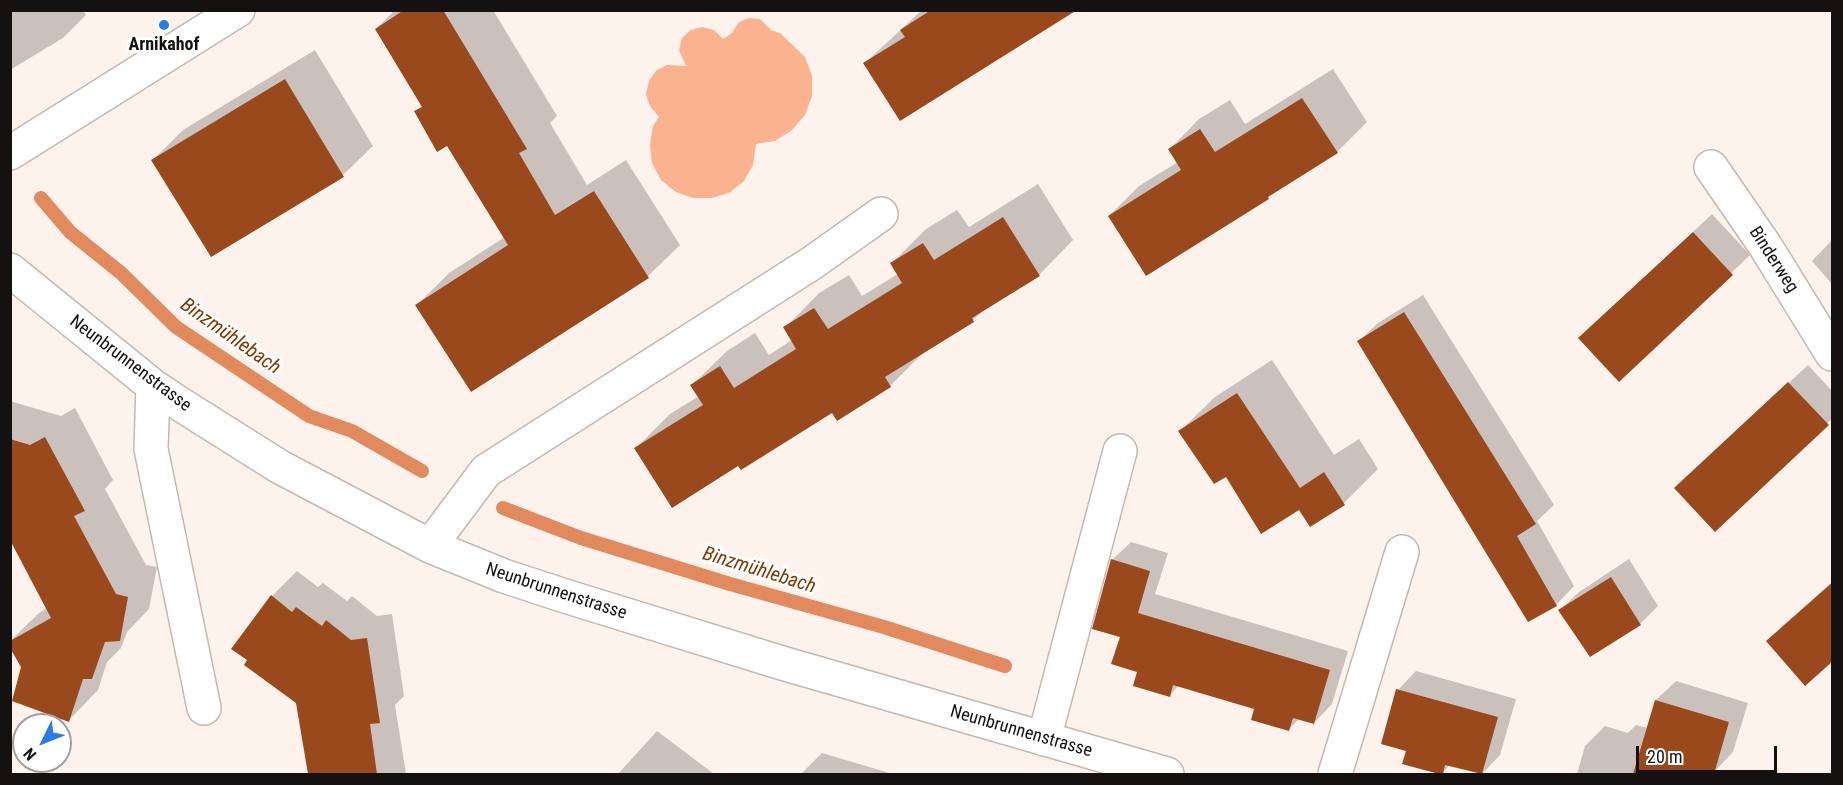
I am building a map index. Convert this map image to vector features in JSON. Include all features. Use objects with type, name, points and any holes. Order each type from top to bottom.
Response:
[{"type":"street","points":[[10,153],[238,10]]},
{"type":"street","name":"Binderweg","points":[[1711,167],[1766,247],[1833,354]]},
{"type":"street","points":[[430,546],[486,471],[812,263],[881,214]]},
{"type":"street","name":"Neunbrunnenstrasse","points":[[10,270],[153,386],[280,467],[430,546],[504,576],[576,600],[782,663],[1167,774]]},
{"type":"street","points":[[153,386],[151,449],[204,708]]},
{"type":"street","points":[[1044,739],[1120,451]]},
{"type":"street","points":[[1335,774],[1402,552]]},
{"type":"shaded area","points":[[749,18],[760,19],[771,30],[780,33],[805,57],[812,76],[812,96],[805,115],[792,130],[775,141],[756,144],[753,165],[744,181],[729,193],[712,198],[693,198],[676,192],[661,180],[652,163],[650,145],[653,126],[659,117],[650,106],[646,94],[649,81],[656,71],[667,65],[686,66],[679,50],[682,38],[691,30],[702,27],[714,30],[723,39],[732,33],[739,22]]},
{"type":"building","points":[[404,10],[443,10],[527,149],[519,153],[555,215],[594,191],[649,278],[471,392],[415,305],[508,245],[447,146],[437,152],[414,111],[422,107],[375,29]]},
{"type":"building","points":[[931,10],[1077,10],[900,121],[863,63],[905,37],[900,30]]},
{"type":"building","points":[[285,79],[344,177],[211,257],[151,160]]},
{"type":"building","points":[[1302,98],[1338,153],[1146,276],[1108,216],[1181,170],[1168,149],[1200,129],[1215,152]]},
{"type":"building","points":[[1003,217],[1040,276],[972,318],[974,322],[885,377],[891,387],[837,421],[832,413],[741,470],[738,466],[672,508],[634,448],[703,405],[690,385],[720,366],[734,388],[796,349],[783,327],[814,308],[828,329],[902,283],[890,263],[923,243],[934,260]]},
{"type":"building","points":[[1693,232],[1733,275],[1619,382],[1578,338]]},
{"type":"building","points":[[1404,312],[1536,524],[1517,536],[1557,606],[1528,622],[1357,341]]},
{"type":"building","points":[[1788,382],[1829,425],[1715,532],[1674,488]]},
{"type":"building","points":[[1237,393],[1300,488],[1324,472],[1345,505],[1310,527],[1299,510],[1261,534],[1226,477],[1214,484],[1178,431]]},
{"type":"building","points":[[45,437],[85,511],[74,516],[116,594],[128,597],[120,641],[105,642],[92,679],[83,679],[72,713],[45,713],[12,701],[21,667],[10,648],[10,641],[51,618],[10,540],[10,439],[30,445]]},
{"type":"building","points":[[1111,559],[1150,571],[1138,613],[1330,670],[1314,724],[1293,718],[1289,731],[1251,720],[1254,709],[1173,685],[1170,697],[1133,686],[1137,672],[1111,664],[1120,637],[1092,629]]},
{"type":"building","points":[[1611,577],[1641,625],[1590,657],[1558,610]]},
{"type":"building","points":[[1833,582],[1833,661],[1805,686],[1766,641]]},
{"type":"building","points":[[271,595],[292,612],[296,607],[322,626],[326,620],[351,640],[367,638],[380,723],[370,724],[377,774],[308,774],[296,703],[244,665],[247,660],[231,649]]},
{"type":"building","points":[[1396,689],[1498,717],[1482,774],[1445,765],[1443,774],[1439,774],[1402,764],[1406,751],[1381,744]]},
{"type":"building","points":[[1655,700],[1729,722],[1714,774],[1633,774]]},
{"type":"waterway","name":"Binzmühlebach","points":[[41,198],[70,232],[121,273],[176,327],[309,416],[352,431],[422,471]]},
{"type":"waterway","name":"Binzmühlebach","points":[[503,508],[581,538],[730,584],[884,627],[1005,666]]},
{"type":"place","name":"Arnikahof","points":[[164,25]]}]
